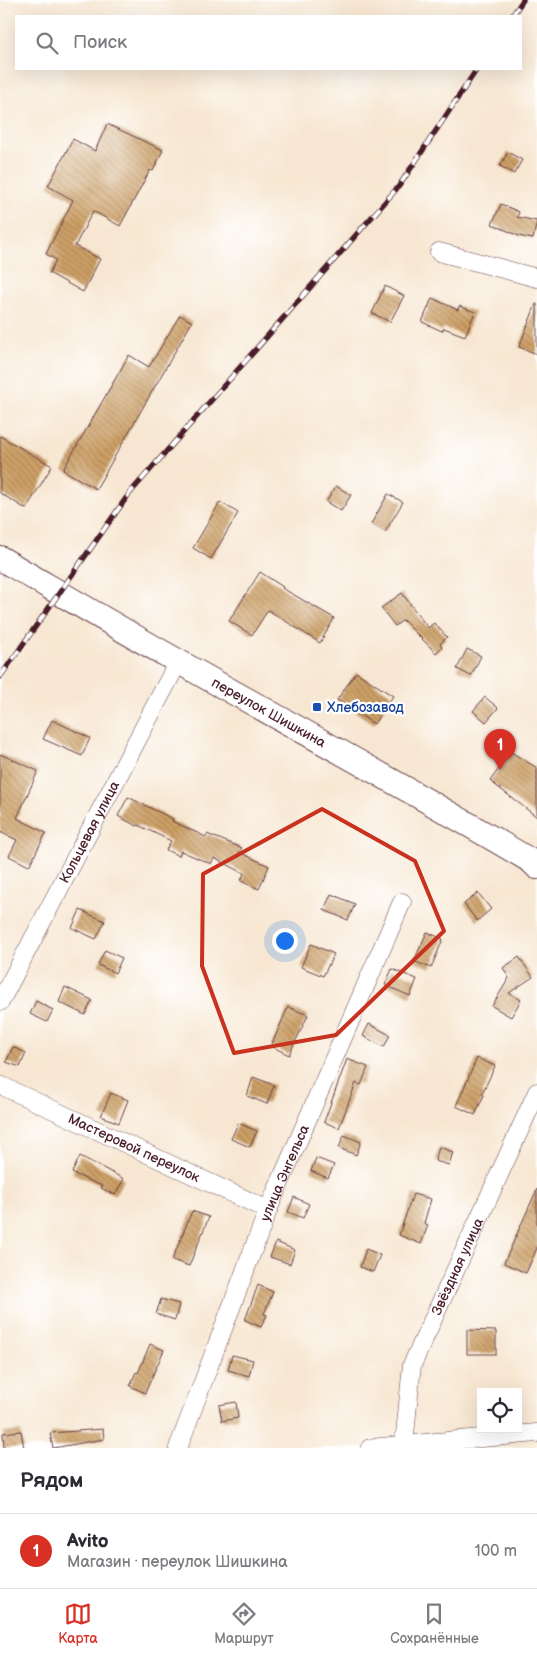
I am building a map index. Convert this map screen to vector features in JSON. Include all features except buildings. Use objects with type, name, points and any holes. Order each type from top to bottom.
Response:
[{"type":"main road","name":"переулок Шишкина","points":[[0,558],[178,662],[302,729],[462,820],[531,861],[537,867]]},
{"type":"street","points":[[439,252],[537,278]]},
{"type":"street","name":"Кольцевая улица","points":[[0,1002],[178,662]]},
{"type":"street","name":"улица Энгельса","points":[[178,1448],[268,1210],[402,902]]},
{"type":"street","name":"Мастеровой переулок","points":[[0,1085],[268,1210]]},
{"type":"street","name":"Звёздная улица","points":[[405,1446],[412,1365],[537,1092]]},
{"type":"street","points":[[370,1448],[537,1433]]},
{"type":"highlighted area","points":[[322,809],[415,861],[444,931],[336,1035],[234,1053],[202,966],[203,874]]},
{"type":"railway","points":[[513,15],[523,0]]},
{"type":"railway","points":[[0,677],[129,494],[399,186],[476,70]]},
{"type":"place","name":"Хлебозавод","points":[[317,707]]},
{"type":"place","name":"Avito","points":[[500,770]]}]
